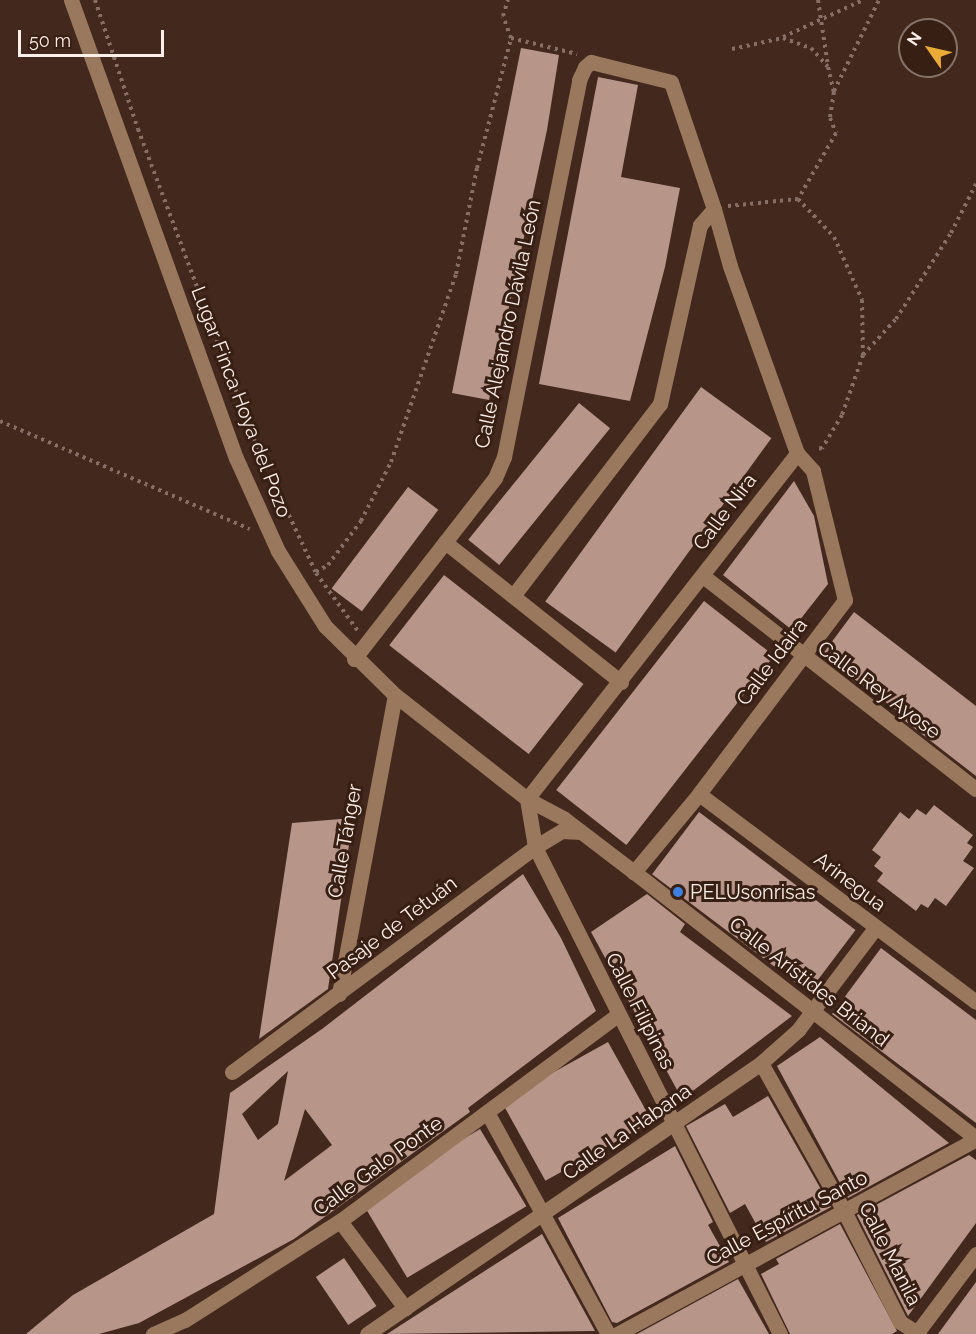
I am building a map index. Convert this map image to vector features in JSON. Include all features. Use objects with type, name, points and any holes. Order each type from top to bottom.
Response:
[{"type":"street","name":"Lugar Finca Hoya del Pozo","points":[[71,0],[236,458],[273,539],[298,585],[325,626],[354,659],[395,695],[527,799]]},
{"type":"street","points":[[591,62],[671,82],[714,209],[730,266],[797,453]]},
{"type":"street","name":"Calle Alejandro Dávila León","points":[[354,659],[495,478],[504,457],[579,80],[591,62]]},
{"type":"street","points":[[513,596],[660,404],[700,225],[714,209]]},
{"type":"street","name":"Calle Nira","points":[[527,799],[621,682],[797,453]]},
{"type":"street","name":"Calle Idaira","points":[[634,872],[699,794],[844,600],[813,471],[797,453]]},
{"type":"street","points":[[445,542],[621,682]]},
{"type":"street","name":"Calle Rey Ayose","points":[[703,576],[802,657],[976,789]]},
{"type":"street","name":"Calle Tánger","points":[[339,994],[395,695]]},
{"type":"street","name":"Arinegua","points":[[699,794],[976,1002]]},
{"type":"street","name":"Calle Arístides Briand","points":[[527,799],[581,832],[634,872],[976,1139]]},
{"type":"street","name":"Calle Filipinas","points":[[527,799],[535,847],[616,1016],[675,1125],[780,1334]]},
{"type":"street","name":"Pasaje de Tetuán","points":[[232,1072],[535,847],[562,831],[581,832]]},
{"type":"street","name":"Calle La Habana","points":[[367,1334],[675,1125],[760,1063],[798,1030],[876,927]]},
{"type":"street","name":"Calle Galo Ponte","points":[[153,1334],[185,1320],[340,1221],[616,1016]]},
{"type":"street","name":"Calle Manila","points":[[760,1063],[844,1211],[900,1322],[917,1333]]},
{"type":"street","points":[[487,1112],[608,1334]]},
{"type":"street","name":"Calle Espíritu Santo","points":[[617,1334],[976,1139]]},
{"type":"street","points":[[340,1221],[405,1308]]},
{"type":"street","points":[[917,1333],[976,1254]]},
{"type":"path","points":[[95,0],[138,129],[257,447],[316,573],[342,613],[370,639]]},
{"type":"path","points":[[298,585],[328,565],[361,521],[391,462],[456,274],[477,168],[511,38],[503,16],[507,0]]},
{"type":"path","points":[[818,0],[834,92]]},
{"type":"path","points":[[732,49],[783,38],[863,0]]},
{"type":"path","points":[[798,199],[836,133],[830,118],[834,92],[879,0]]},
{"type":"path","points":[[511,38],[574,51],[591,62]]},
{"type":"path","points":[[783,38],[812,48],[828,67]]},
{"type":"path","points":[[863,355],[896,319],[951,233],[976,184]]},
{"type":"path","points":[[714,209],[754,201],[798,199],[834,237],[862,300],[863,355],[842,415],[822,448],[797,453]]},
{"type":"path","points":[[0,421],[273,539]]},
{"type":"building","points":[[521,48],[559,55],[547,130],[489,400],[452,393]]},
{"type":"building","points":[[598,77],[638,85],[621,177],[680,188],[665,267],[630,401],[539,384]]},
{"type":"building","points":[[701,387],[771,438],[616,653],[545,601]]},
{"type":"building","points":[[579,403],[610,428],[499,565],[468,540]]},
{"type":"building","points":[[794,481],[814,516],[828,584],[792,630],[723,575]]},
{"type":"building","points":[[408,487],[438,510],[362,611],[332,588]]},
{"type":"building","points":[[444,575],[583,684],[529,754],[389,645]]},
{"type":"building","points":[[704,601],[774,656],[626,845],[556,790]]},
{"type":"building","points":[[854,612],[976,706],[976,776],[905,721],[907,718],[822,655]]},
{"type":"building","points":[[934,805],[973,835],[967,843],[973,847],[963,861],[974,868],[946,906],[935,898],[928,908],[921,904],[916,911],[877,881],[883,873],[874,866],[881,857],[872,850],[900,812],[909,819],[917,809],[926,815]]},
{"type":"building","points":[[699,812],[856,930],[809,992],[652,874]]},
{"type":"building","points":[[353,818],[328,989],[259,1039],[292,823]]},
{"type":"building","points":[[523,874],[561,938],[596,1011],[468,1108],[470,1112],[294,1239],[139,1323],[99,1334],[26,1334],[73,1295],[214,1214],[230,1093],[322,1029]],"holes":[[[288,1071],[278,1124],[258,1140],[242,1114]],[[305,1109],[332,1145],[284,1181]]]},
{"type":"building","points":[[647,894],[685,924],[680,932],[792,1016],[682,1099],[591,932]]},
{"type":"building","points":[[881,948],[976,1020],[976,1123],[832,1014]]},
{"type":"building","points":[[820,1037],[949,1143],[848,1198],[777,1066]]},
{"type":"building","points":[[608,1042],[652,1122],[545,1181],[501,1101]]},
{"type":"building","points":[[768,1096],[831,1207],[766,1242],[745,1204],[730,1213],[686,1126],[725,1104],[733,1117]]},
{"type":"building","points":[[480,1129],[526,1206],[407,1278],[361,1201]]},
{"type":"building","points":[[675,1146],[713,1222],[708,1225],[729,1262],[617,1323],[612,1322],[558,1218]]},
{"type":"building","points":[[969,1155],[976,1160],[976,1223],[908,1316],[857,1215]]},
{"type":"building","points":[[840,1224],[897,1331],[892,1334],[790,1334],[761,1274],[779,1264],[776,1259]]},
{"type":"building","points":[[542,1234],[595,1331],[387,1334]]},
{"type":"building","points":[[344,1258],[376,1306],[348,1325],[316,1277]]},
{"type":"building","points":[[738,1279],[769,1334],[637,1334]]},
{"type":"building","points":[[976,1282],[976,1334],[938,1334]]},
{"type":"place","name":"PELUsonrisas","points":[[678,892]]}]
